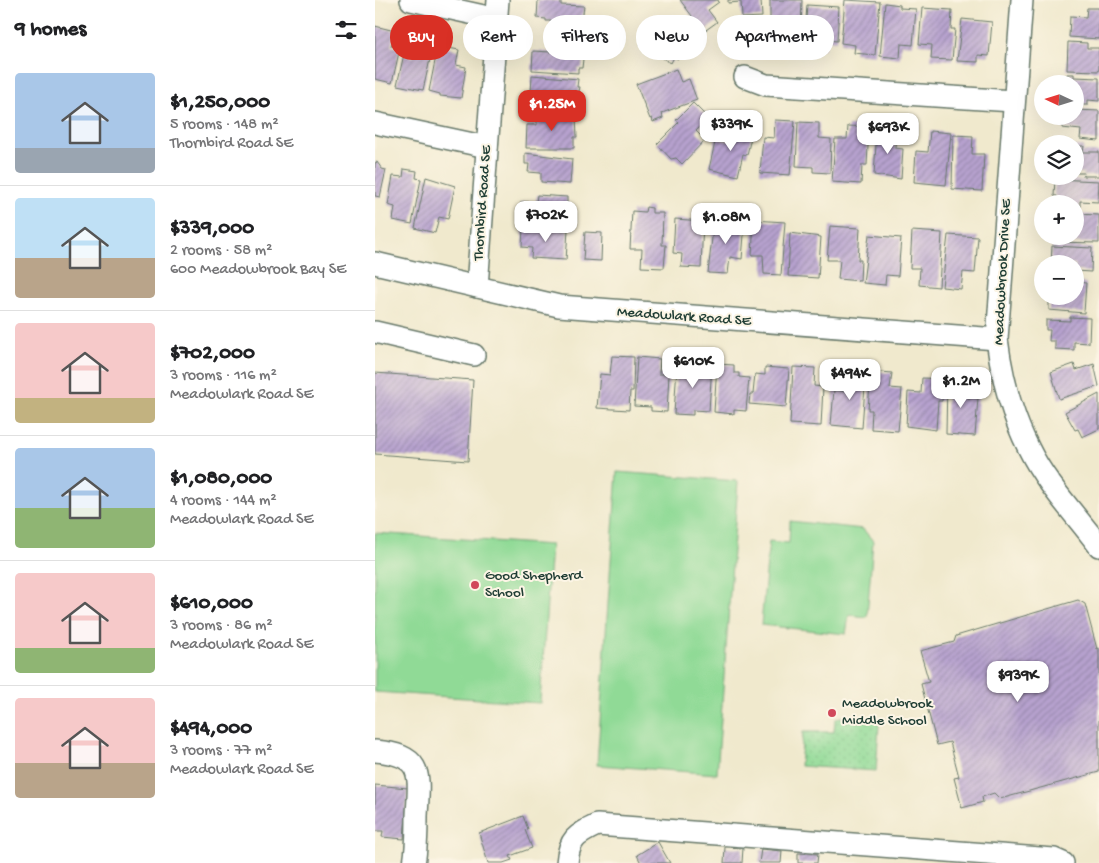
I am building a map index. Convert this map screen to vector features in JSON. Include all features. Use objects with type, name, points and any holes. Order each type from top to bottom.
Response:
[{"type":"street","points":[[411,0],[497,10]]},
{"type":"street","name":"Meadowbrook Drive SE","points":[[1023,0],[1013,102],[997,339],[1002,378],[1013,414],[1030,451],[1099,546]]},
{"type":"street","name":"Thornbird Road SE","points":[[477,287],[497,10]]},
{"type":"street","points":[[745,77],[766,85],[1013,102]]},
{"type":"street","points":[[375,123],[487,147]]},
{"type":"street","name":"Meadowlark Road SE","points":[[375,263],[559,306],[997,339]]},
{"type":"street","points":[[375,332],[474,355]]},
{"type":"street","points":[[375,751],[393,752],[410,761],[419,775],[414,863]]},
{"type":"street","points":[[567,863],[568,847],[580,833],[597,825],[1054,859],[1063,863]]},
{"type":"green space","points":[[617,472],[738,481],[717,774],[597,765]]},
{"type":"green space","points":[[790,521],[863,529],[873,541],[867,617],[849,615],[846,634],[761,625],[769,541],[789,543]]},
{"type":"green space","points":[[375,533],[551,545],[540,703],[375,692]]},
{"type":"green space","points":[[840,717],[876,720],[879,724],[876,771],[800,766],[803,732],[834,732],[835,720]]},
{"type":"building","points":[[538,0],[561,1],[561,5],[584,6],[583,15],[543,15],[543,19],[537,18]]},
{"type":"building","points":[[680,0],[718,0],[719,2],[708,10],[717,22],[707,29],[707,15],[691,15]]},
{"type":"building","points":[[728,0],[761,0],[762,15],[742,15],[741,2],[728,3]]},
{"type":"building","points":[[770,0],[802,0],[802,15],[770,15]]},
{"type":"building","points":[[845,0],[880,2],[875,55],[854,53],[855,45],[841,43]]},
{"type":"building","points":[[885,3],[900,5],[900,8],[916,9],[913,45],[901,44],[900,58],[880,56]]},
{"type":"building","points":[[807,5],[839,7],[837,41],[834,41],[834,15],[806,15]]},
{"type":"building","points":[[922,8],[952,10],[951,29],[955,29],[952,60],[931,59],[932,45],[919,44]]},
{"type":"building","points":[[1087,8],[1099,8],[1099,39],[1069,37],[1070,16],[1086,17]]},
{"type":"building","points":[[962,19],[992,22],[989,56],[978,55],[978,62],[957,61]]},
{"type":"building","points":[[375,26],[390,30],[390,60],[397,60],[392,83],[375,79]]},
{"type":"building","points":[[1068,42],[1087,43],[1087,48],[1099,48],[1099,71],[1067,70]]},
{"type":"building","points":[[453,49],[459,50],[456,65],[466,67],[461,98],[440,96],[440,94],[429,91],[435,60],[453,60]]},
{"type":"building","points":[[533,51],[543,52],[543,60],[583,60],[582,68],[578,68],[578,73],[532,70]]},
{"type":"building","points":[[403,60],[430,60],[423,90],[397,85]]},
{"type":"building","points":[[676,69],[681,82],[689,79],[697,100],[662,113],[663,118],[653,122],[652,118],[650,119],[636,84]]},
{"type":"building","points":[[532,75],[578,79],[577,87],[580,87],[575,108],[546,106],[547,94],[531,93]]},
{"type":"building","points":[[1084,77],[1099,78],[1099,101],[1088,100],[1088,105],[1084,105]]},
{"type":"building","points":[[693,103],[708,118],[696,131],[705,140],[682,164],[676,158],[671,159],[657,144],[679,122],[676,120]]},
{"type":"building","points":[[1084,110],[1099,111],[1099,141],[1084,139],[1084,135],[1080,135],[1081,130],[1062,128],[1062,125],[1084,125]]},
{"type":"building","points":[[537,113],[576,116],[577,137],[574,137],[574,148],[526,148],[527,125],[537,125]]},
{"type":"building","points":[[775,120],[795,121],[790,175],[760,173],[763,137],[774,138]]},
{"type":"building","points":[[798,122],[819,123],[819,138],[831,139],[830,173],[813,172],[813,167],[796,166]]},
{"type":"building","points":[[848,126],[869,127],[867,165],[862,165],[861,184],[832,182],[835,139],[847,139]]},
{"type":"building","points":[[731,128],[752,133],[747,155],[743,154],[738,176],[709,169],[716,138],[728,141]]},
{"type":"building","points":[[877,129],[896,130],[895,148],[903,149],[901,179],[874,175]]},
{"type":"building","points":[[930,131],[951,133],[946,185],[914,182],[916,151],[928,152]]},
{"type":"building","points":[[953,135],[973,136],[972,154],[984,154],[982,191],[952,189]]},
{"type":"building","points":[[1084,152],[1099,152],[1099,176],[1084,176]]},
{"type":"building","points":[[525,153],[572,159],[570,184],[541,182],[541,173],[528,172],[529,164],[525,164]]},
{"type":"building","points":[[377,162],[382,169],[386,170],[380,197],[375,196],[375,163]]},
{"type":"building","points":[[404,169],[417,171],[416,178],[421,179],[412,224],[393,220],[395,207],[388,205],[393,176],[403,177]]},
{"type":"building","points":[[426,177],[455,186],[448,219],[439,217],[435,233],[415,228]]},
{"type":"building","points":[[1084,180],[1099,181],[1098,202],[1084,201],[1084,195],[1054,195],[1055,185],[1084,185]]},
{"type":"building","points":[[537,195],[567,197],[567,206],[574,206],[573,220],[565,220],[565,224],[521,222],[521,202],[536,202]]},
{"type":"building","points":[[646,207],[652,208],[652,213],[663,213],[662,245],[666,245],[664,268],[641,267],[642,249],[630,249],[632,211],[645,212]]},
{"type":"building","points":[[1084,214],[1099,215],[1099,243],[1084,243]]},
{"type":"building","points":[[675,219],[703,221],[701,268],[681,267],[682,254],[673,253]]},
{"type":"building","points":[[714,220],[745,223],[742,259],[730,257],[728,274],[708,273]]},
{"type":"building","points":[[754,220],[785,222],[781,275],[764,274],[763,255],[752,255]]},
{"type":"building","points":[[830,226],[860,228],[858,260],[861,260],[860,281],[838,279],[840,260],[827,260]]},
{"type":"building","points":[[523,227],[568,230],[566,260],[531,258],[532,248],[522,247]]},
{"type":"building","points":[[912,231],[942,233],[939,287],[919,285],[920,268],[910,268]]},
{"type":"building","points":[[585,232],[602,233],[601,261],[583,260]]},
{"type":"building","points":[[790,233],[821,237],[818,278],[788,276]]},
{"type":"building","points":[[869,235],[901,238],[898,276],[886,275],[885,285],[863,283]]},
{"type":"building","points":[[948,235],[978,237],[975,273],[963,272],[961,289],[942,287]]},
{"type":"building","points":[[1052,246],[1092,248],[1091,272],[1084,272],[1084,255],[1052,255]]},
{"type":"building","points":[[1084,283],[1086,283],[1084,313],[1049,310],[1049,305],[1084,305]]},
{"type":"building","points":[[1070,317],[1090,318],[1089,343],[1074,342],[1074,350],[1055,349],[1055,341],[1049,341],[1050,330],[1046,330],[1046,320],[1070,321]]},
{"type":"building","points":[[612,356],[634,357],[633,391],[630,391],[629,410],[597,408],[600,374],[610,375]]},
{"type":"building","points":[[637,357],[660,359],[659,374],[669,374],[667,412],[651,411],[651,407],[634,406]]},
{"type":"building","points":[[691,362],[712,364],[709,411],[693,410],[693,415],[674,414],[677,366],[690,367]]},
{"type":"building","points":[[717,364],[734,365],[734,373],[739,373],[739,377],[749,378],[746,411],[734,410],[734,414],[714,412]]},
{"type":"building","points":[[1074,364],[1076,370],[1094,364],[1099,386],[1059,399],[1051,372]]},
{"type":"building","points":[[765,367],[789,369],[786,407],[749,404],[750,394],[753,394],[755,374],[765,375]]},
{"type":"building","points":[[793,367],[815,368],[814,386],[823,387],[821,426],[790,424]]},
{"type":"building","points":[[846,370],[866,372],[862,428],[831,425],[834,390],[844,391]]},
{"type":"building","points":[[871,371],[892,373],[890,388],[902,389],[898,431],[871,429],[872,410],[868,410]]},
{"type":"building","points":[[375,373],[473,380],[468,461],[375,454]]},
{"type":"building","points":[[922,378],[944,379],[942,401],[938,401],[936,430],[906,426],[908,392],[921,393]]},
{"type":"building","points":[[947,379],[970,380],[968,398],[978,398],[975,436],[946,434]]},
{"type":"building","points":[[1099,394],[1099,429],[1082,437],[1078,429],[1075,430],[1065,412]]},
{"type":"building","points":[[1078,600],[1085,604],[1097,649],[1099,648],[1099,772],[1000,799],[994,793],[982,797],[983,802],[962,808],[954,778],[959,777],[950,742],[937,745],[921,684],[929,682],[920,651],[954,642],[956,636]]},
{"type":"building","points":[[375,785],[408,788],[404,839],[382,837],[383,831],[375,831]]},
{"type":"building","points":[[523,816],[528,829],[525,830],[532,848],[510,856],[512,860],[503,863],[488,863],[479,833]]},
{"type":"building","points":[[658,842],[670,863],[641,863],[637,855]]},
{"type":"building","points":[[725,847],[743,848],[742,863],[724,863]]},
{"type":"building","points":[[761,849],[782,851],[781,863],[759,863]]},
{"type":"building","points":[[798,853],[818,854],[817,863],[798,863]]},
{"type":"place","name":"Good Shepherd School","points":[[475,585]]},
{"type":"place","name":"Meadowbrook Middle School","points":[[832,713]]}]
